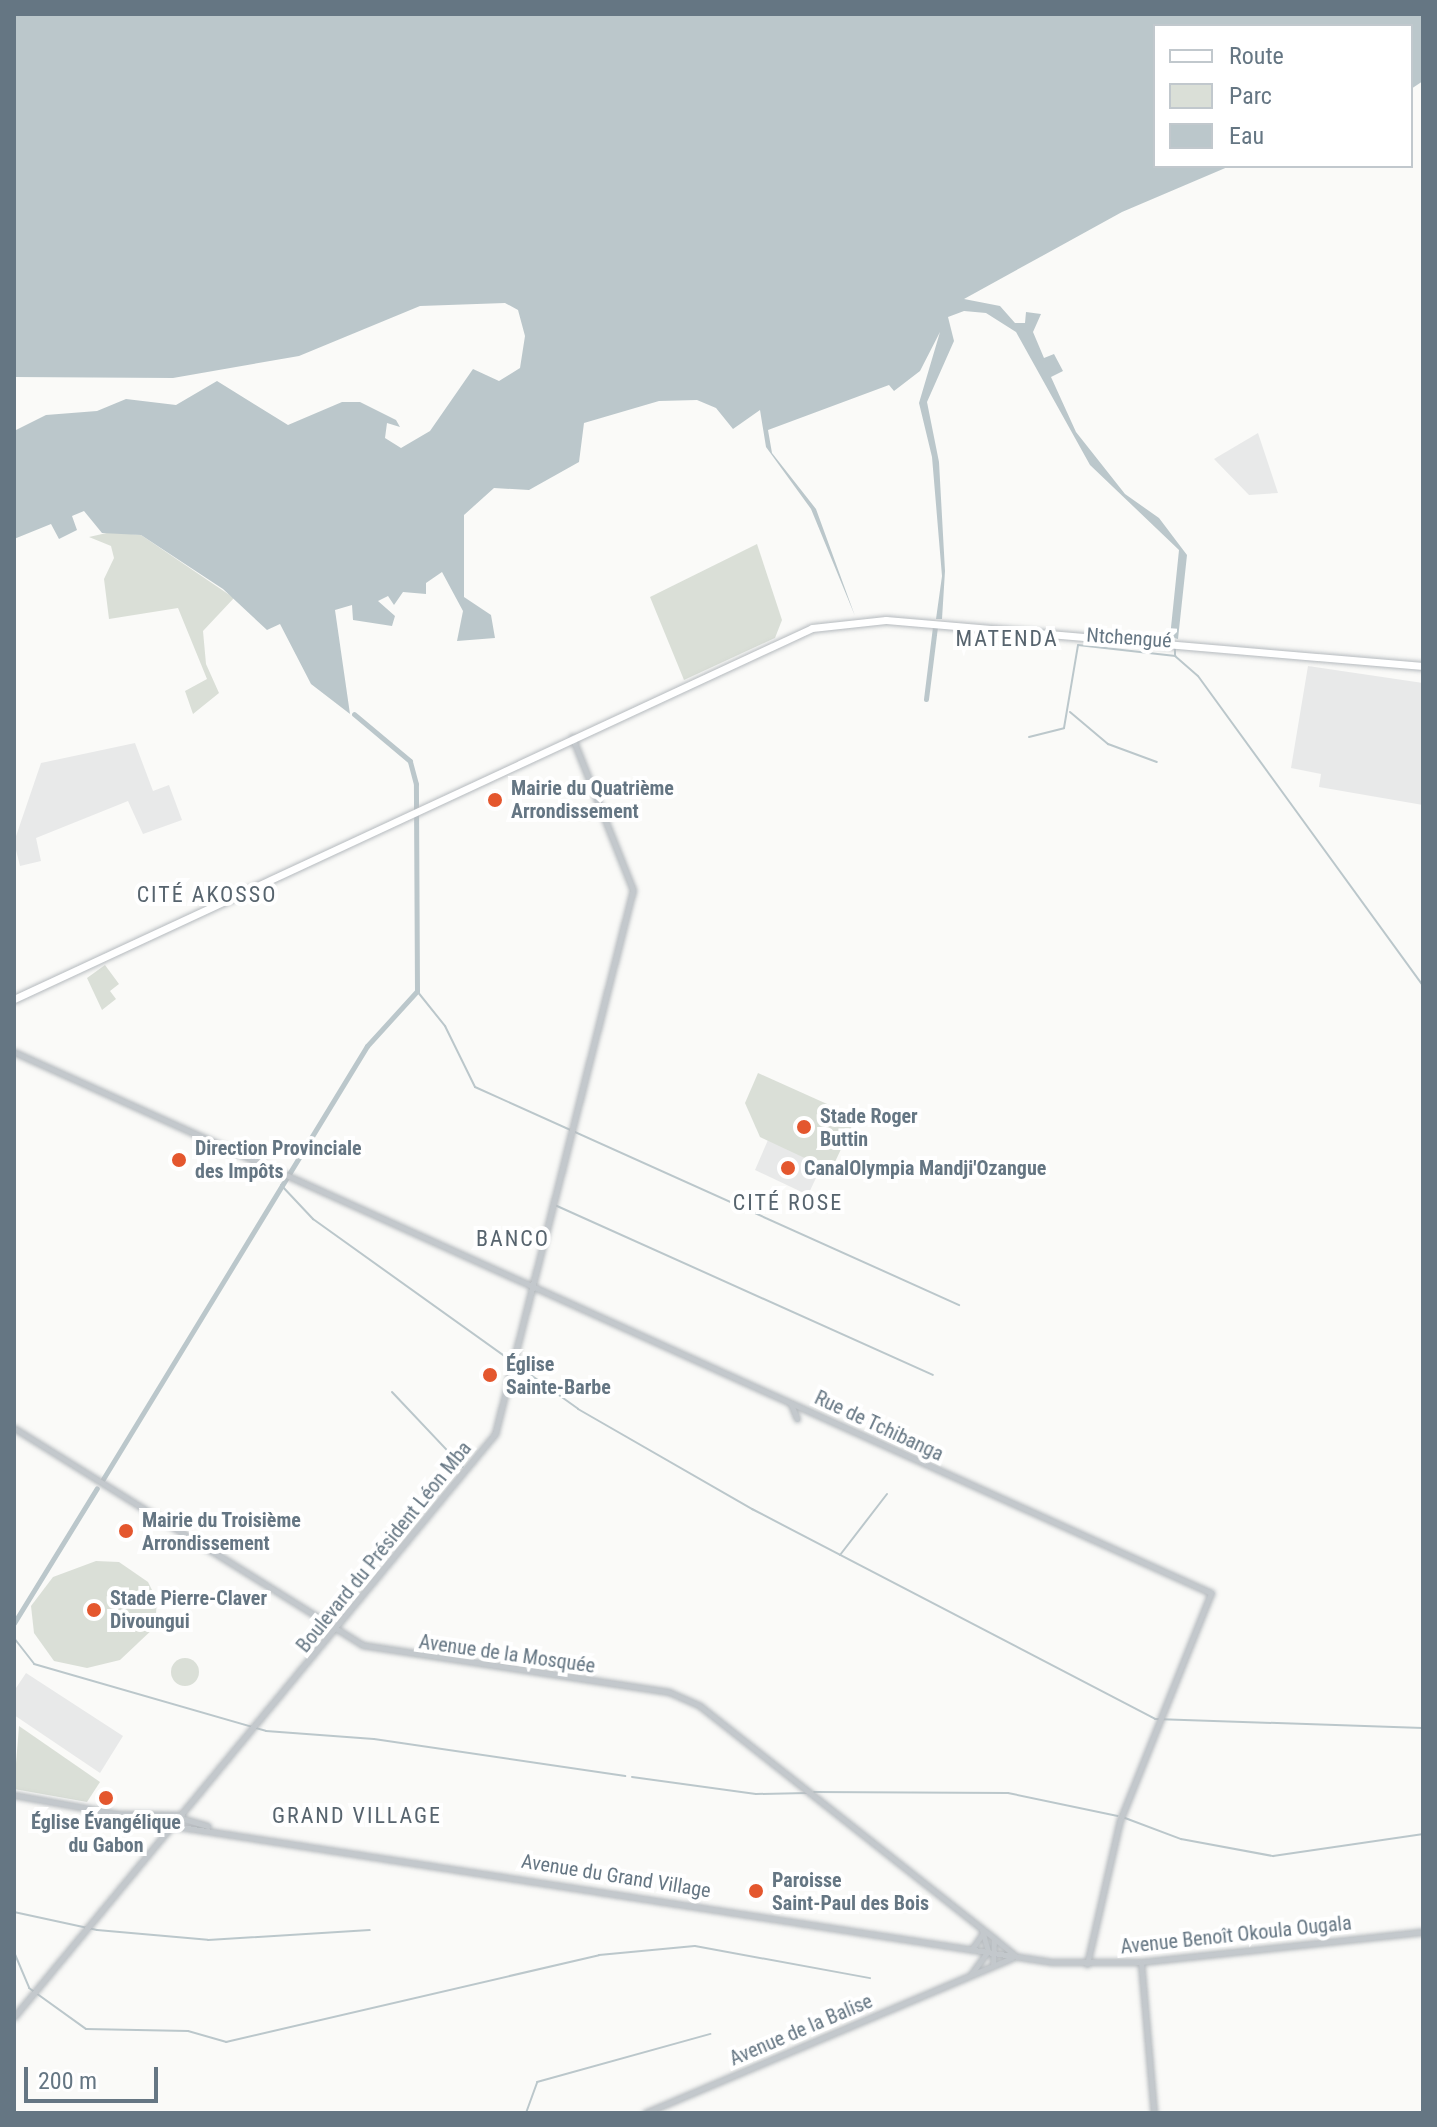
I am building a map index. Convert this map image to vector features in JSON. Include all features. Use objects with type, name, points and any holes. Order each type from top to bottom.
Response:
[{"type":"main road","name":"Ntchengué","points":[[14,999],[423,804],[797,633],[866,619],[1423,666]]},
{"type":"street","name":"Boulevard du Président Léon Mba","points":[[14,2017],[257,1729],[489,1445],[514,1364],[574,1133],[633,890],[571,736]]},
{"type":"street","name":"Rue de Tchibanga","points":[[14,1052],[1211,1593],[1115,1835],[1087,1964]]},
{"type":"street","points":[[791,1403],[797,1419]]},
{"type":"street","name":"Avenue de la Mosquée","points":[[14,1428],[336,1633],[397,1655],[681,1696],[807,1788],[1017,1957]]},
{"type":"street","points":[[14,1795],[160,1818],[182,1816],[212,1828]]},
{"type":"street","points":[[190,1807],[199,1822]]},
{"type":"street","points":[[160,1818],[172,1828]]},
{"type":"street","name":"Avenue du Grand Village","points":[[172,1828],[212,1828],[1051,1962]]},
{"type":"street","points":[[979,1967],[974,1949],[981,1929]]},
{"type":"street","points":[[969,1976],[979,1967],[988,1951],[981,1929]]},
{"type":"street","name":"Avenue Benoît Okoula Ougala","points":[[1051,1962],[1141,1962],[1423,1932]]},
{"type":"street","points":[[993,1965],[997,1953],[994,1938]]},
{"type":"street","name":"Avenue de la Balise","points":[[645,2113],[1017,1957]]},
{"type":"street","points":[[1141,1962],[1154,2113]]},
{"type":"shaded area","points":[[1258,433],[1278,493],[1249,495],[1214,459]]},
{"type":"shaded area","points":[[1308,666],[1423,683],[1423,805],[1319,787],[1321,774],[1291,768]]},
{"type":"shaded area","points":[[135,743],[153,791],[169,785],[182,820],[143,834],[128,801],[36,838],[41,861],[20,866],[14,842],[41,763]]},
{"type":"shaded area","name":"CanalOlympia Mandji'Ozangue","points":[[768,1140],[822,1165],[808,1195],[755,1170]]},
{"type":"shaded area","points":[[26,1673],[123,1736],[100,1773],[14,1715],[14,1691]]},
{"type":"green space","points":[[111,532],[141,535],[234,598],[203,631],[206,664],[219,693],[193,714],[185,691],[207,679],[178,608],[109,619],[104,579],[114,558],[111,546],[89,537]]},
{"type":"green space","points":[[757,544],[782,620],[775,638],[684,680],[650,597]]},
{"type":"green space","points":[[105,965],[119,984],[110,991],[116,999],[102,1010],[87,978]]},
{"type":"green space","name":"Stade Roger Buttin","points":[[758,1073],[856,1117],[835,1162],[826,1168],[760,1137],[745,1103]]},
{"type":"green space","name":"Stade Pierre-Claver Divoungui","points":[[96,1561],[119,1562],[148,1582],[157,1600],[155,1627],[120,1660],[87,1668],[54,1661],[34,1633],[31,1606],[53,1577]]},
{"type":"green space","points":[[185,1658],[195,1662],[199,1672],[195,1682],[185,1686],[175,1682],[171,1672],[175,1662]]},
{"type":"green space","points":[[19,1726],[100,1782],[87,1802],[14,1789]]},
{"type":"water","points":[[14,14],[1423,14],[1423,81],[1413,88],[1413,24],[1153,24],[1153,168],[1225,168],[1122,212],[964,299],[1000,306],[1015,323],[1025,323],[1026,312],[1041,314],[1033,332],[1044,358],[1054,354],[1063,371],[1051,377],[1076,432],[1125,494],[1159,518],[1187,555],[1178,639],[1170,637],[1179,550],[1090,465],[1016,332],[986,313],[964,311],[948,317],[954,341],[927,402],[939,462],[945,571],[942,619],[936,619],[942,576],[932,457],[919,403],[940,332],[920,371],[894,391],[889,385],[768,430],[772,453],[816,509],[855,616],[811,509],[766,447],[760,410],[733,429],[716,408],[697,400],[659,401],[584,423],[579,462],[529,490],[494,488],[464,515],[464,597],[491,615],[495,638],[457,641],[463,611],[442,572],[426,583],[426,594],[403,592],[394,605],[388,596],[378,601],[395,616],[392,626],[353,620],[352,605],[335,610],[350,714],[311,684],[280,624],[267,630],[223,589],[141,535],[102,533],[84,511],[72,516],[77,530],[59,539],[51,524],[14,539],[14,431],[46,415],[97,411],[126,399],[176,405],[217,381],[288,425],[342,402],[360,402],[396,420],[400,427],[387,423],[385,438],[401,448],[430,431],[473,369],[499,381],[520,368],[525,336],[518,310],[505,303],[420,306],[299,356],[173,378],[14,377]]},
{"type":"waterway","points":[[926,699],[935,627]]},
{"type":"waterway","points":[[1029,737],[1064,728],[1078,645],[1175,656],[1175,647]]},
{"type":"waterway","points":[[1175,656],[1198,676],[1423,986]]},
{"type":"waterway","points":[[1070,712],[1108,744],[1157,762]]},
{"type":"waterway","points":[[103,1479],[367,1046],[417,991],[416,784],[410,761],[354,714]]},
{"type":"waterway","points":[[417,991],[445,1026],[475,1087],[959,1305]]},
{"type":"waterway","points":[[281,1185],[313,1219],[578,1409],[752,1509],[1155,1719],[1423,1728]]},
{"type":"waterway","points":[[557,1206],[933,1375]]},
{"type":"waterway","points":[[392,1392],[463,1467]]},
{"type":"waterway","points":[[14,1623],[97,1488]]},
{"type":"waterway","points":[[840,1555],[887,1494]]},
{"type":"waterway","points":[[14,1638],[34,1664],[266,1731],[374,1739],[625,1776]]},
{"type":"waterway","points":[[632,1777],[756,1794],[807,1793]]},
{"type":"waterway","points":[[814,1792],[1008,1793],[1118,1816]]},
{"type":"waterway","points":[[1125,1818],[1181,1839],[1273,1856],[1423,1834]]},
{"type":"waterway","points":[[14,1912],[97,1930],[208,1940],[370,1930]]},
{"type":"waterway","points":[[14,1952],[29,1988],[86,2029],[188,2031],[226,2042],[599,1955],[695,1946],[870,1978]]},
{"type":"waterway","points":[[526,2113],[537,2082],[710,2034]]},
{"type":"place","name":"Mairie du Quatrième Arrondissement","points":[[495,800]]},
{"type":"place","name":"Stade Roger Buttin","points":[[804,1127]]},
{"type":"place","name":"Direction Provinciale des Impôts","points":[[179,1160]]},
{"type":"place","name":"CanalOlympia Mandji'Ozangue","points":[[788,1168]]},
{"type":"place","name":"Église Sainte-Barbe","points":[[490,1375]]},
{"type":"place","name":"Mairie du Troisième Arrondissement","points":[[126,1531]]},
{"type":"place","name":"Stade Pierre-Claver Divoungui","points":[[94,1610]]},
{"type":"place","name":"Église Évangélique du Gabon","points":[[106,1798]]},
{"type":"place","name":"Paroisse Saint-Paul des Bois","points":[[756,1891]]},
{"type":"district","name":"MATENDA","points":[[1007,639]]},
{"type":"district","name":"CITÉ AKOSSO","points":[[207,895]]},
{"type":"district","name":"CITÉ ROSE","points":[[788,1203]]},
{"type":"district","name":"BANCO","points":[[513,1239]]},
{"type":"district","name":"GRAND VILLAGE","points":[[357,1816]]}]
